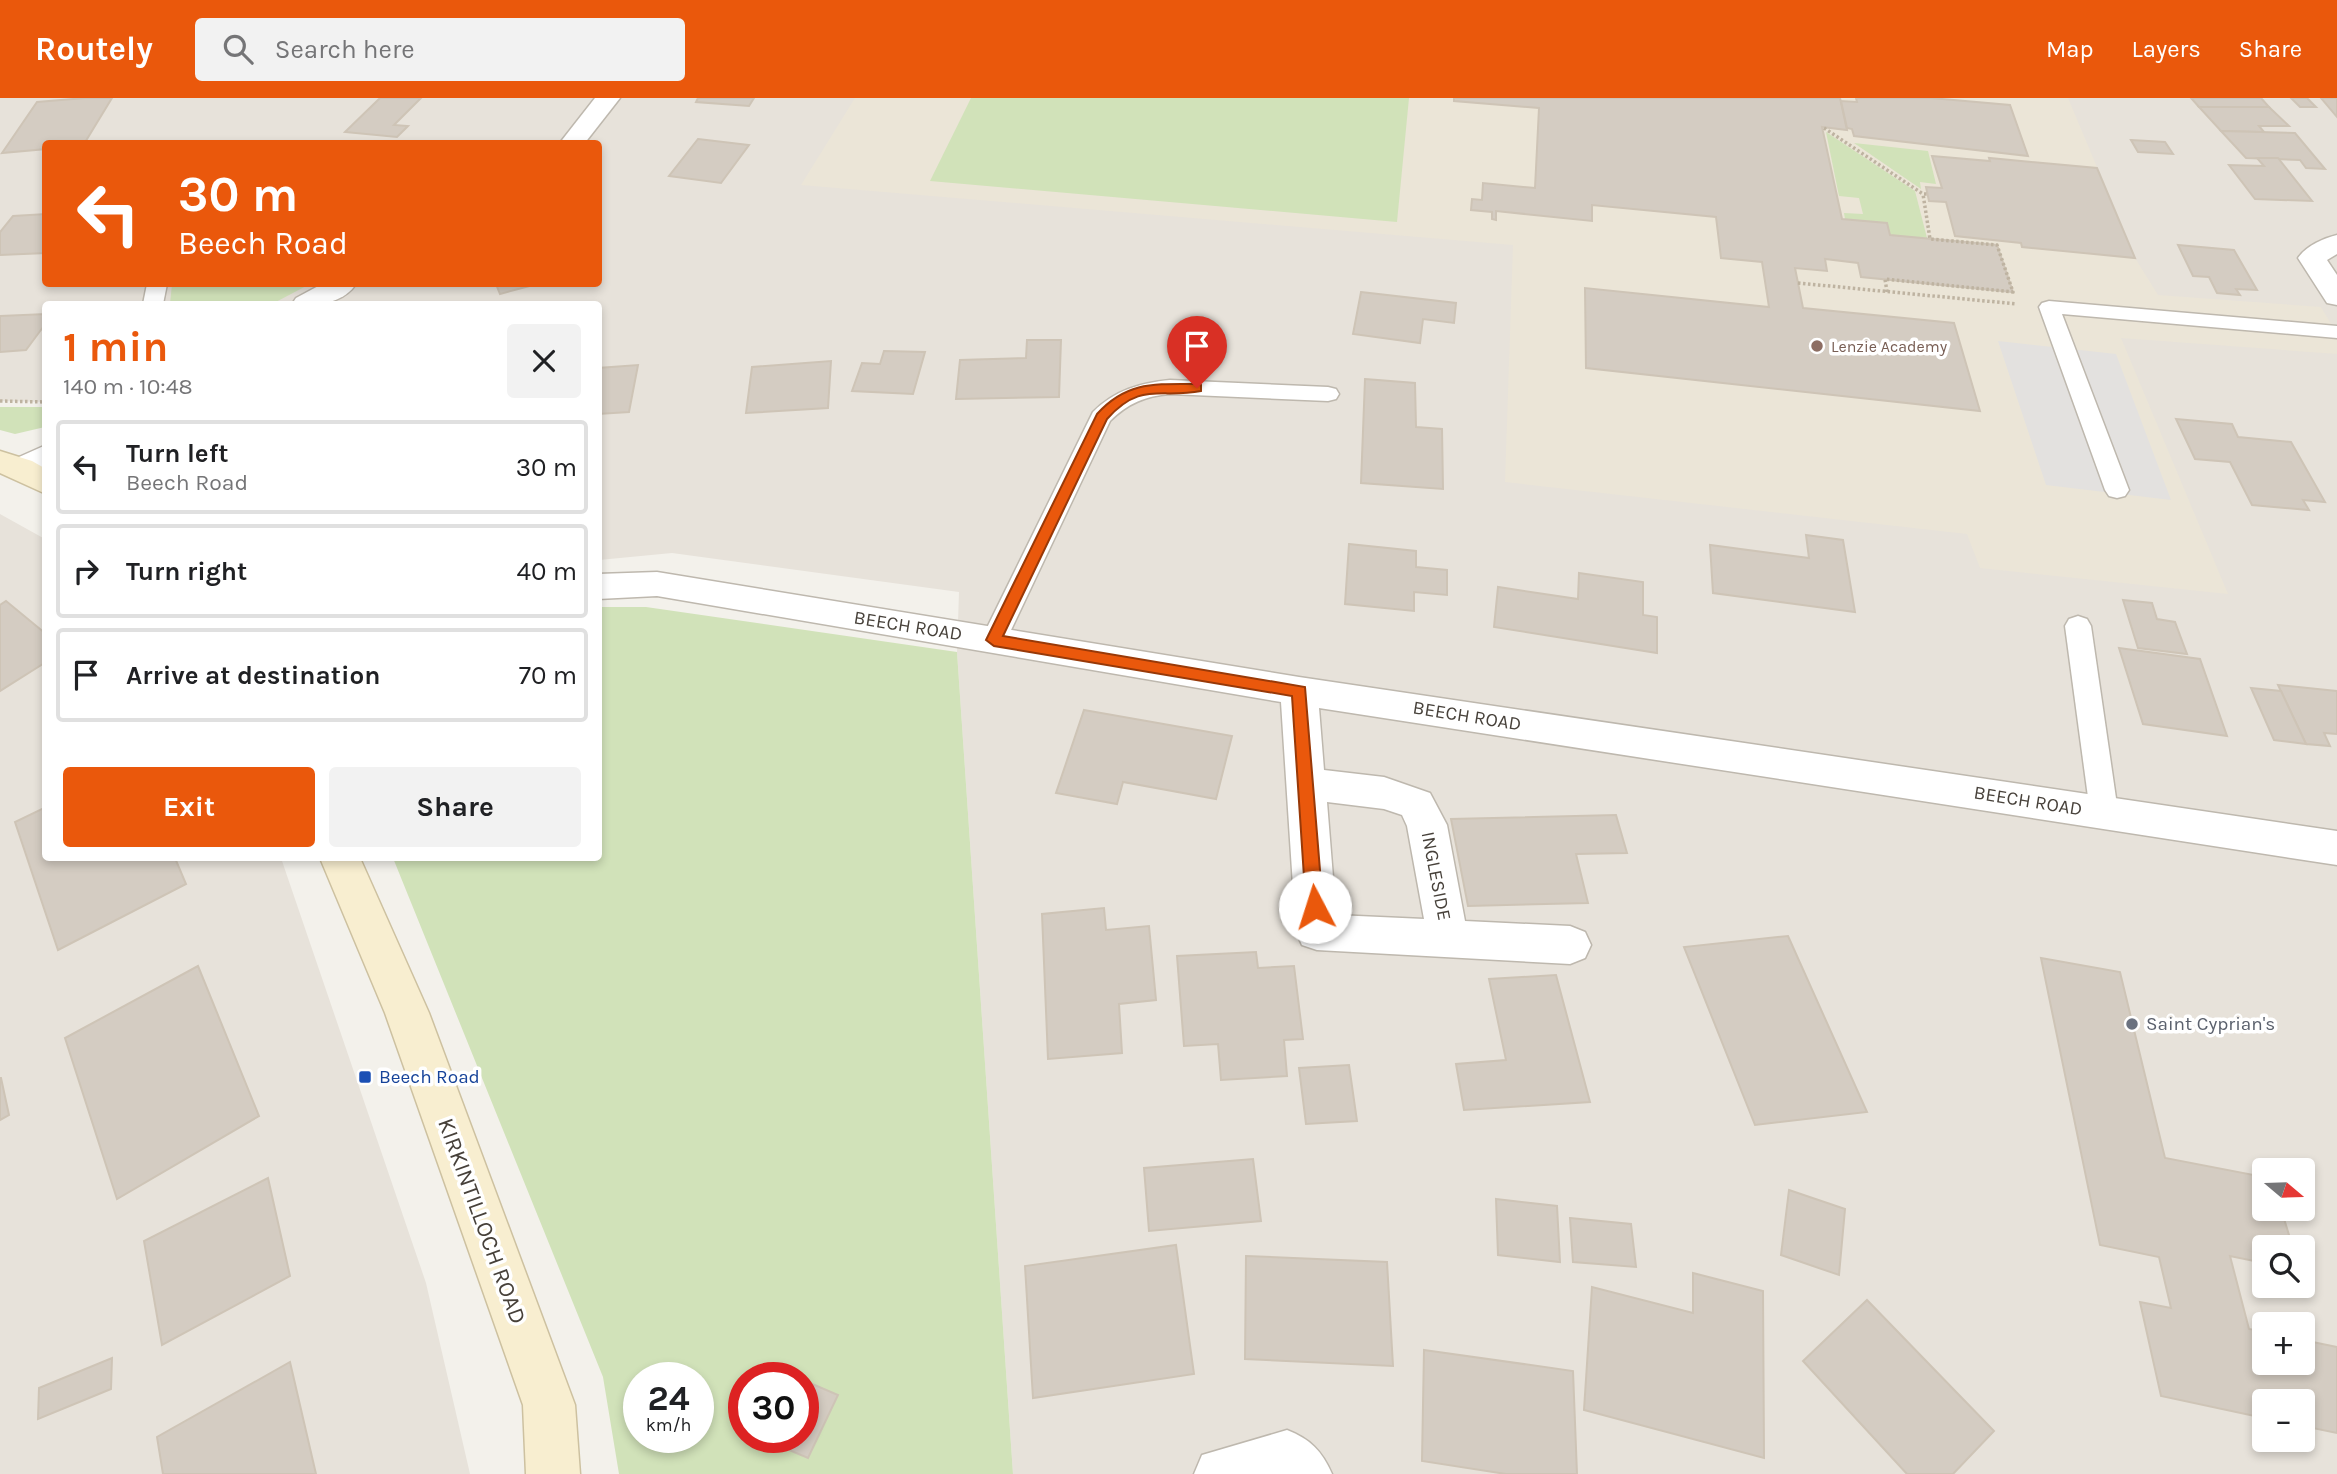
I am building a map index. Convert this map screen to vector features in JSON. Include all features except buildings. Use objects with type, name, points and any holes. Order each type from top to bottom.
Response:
[{"type":"main road","name":"KIRKINTILLOCH ROAD","points":[[341,861],[408,1013],[549,1405],[554,1474]]},
{"type":"street","points":[[574,140],[608,98]]},
{"type":"street","points":[[2337,243],[2312,258],[2337,296]]},
{"type":"street","points":[[311,301],[337,287]]},
{"type":"street","name":"BEECH ROAD","points":[[602,587],[657,584],[1299,691],[2337,848]]},
{"type":"street","name":"INGLESIDE","points":[[1299,691],[1317,932],[1570,945]]},
{"type":"street","name":"INGLESIDE","points":[[1304,784],[1384,793],[1416,804],[1427,825],[1448,939]]},
{"type":"street","points":[[1221,1474],[1287,1456],[1305,1474]]},
{"type":"lane","points":[[2117,490],[2049,307],[2337,332]]},
{"type":"lane","points":[[994,640],[1101,417],[1114,402],[1144,388],[1170,387],[1328,394]]},
{"type":"lane","points":[[2078,626],[2104,812]]},
{"type":"path","points":[[1824,128],[1925,194],[1930,239],[1997,245],[2013,292],[1885,279],[1887,292]]},
{"type":"path","points":[[1798,283],[2049,307]]},
{"type":"path","points":[[0,401],[42,402]]},
{"type":"shaded area","points":[[0,98],[2337,98],[2337,1474],[1013,1474],[957,652],[959,592],[672,553],[602,560],[602,301],[42,301],[42,402],[0,401]]},
{"type":"shaded area","name":"Lenzie Academy","points":[[855,98],[2068,98],[2135,258],[2158,295],[2321,307],[2337,334],[2337,354],[2121,338],[2228,594],[1980,568],[1967,534],[1505,482],[1513,245],[801,185]]},
{"type":"shaded area","points":[[1998,341],[2116,354],[2171,500],[2046,485]]},
{"type":"shaded area","points":[[0,514],[42,537],[42,861],[282,861],[426,1283],[470,1474],[0,1474]]},
{"type":"green space","points":[[971,98],[1409,98],[1397,222],[930,181]]},
{"type":"green space","points":[[1826,132],[1915,191],[1927,238],[1890,235],[1887,223],[1845,219],[1844,213],[1863,214],[1859,198],[1839,196]]},
{"type":"green space","points":[[1854,143],[1928,151],[1936,184],[1920,182],[1921,189]]},
{"type":"green space","points":[[172,287],[304,287],[278,301],[170,301]]},
{"type":"green space","points":[[0,407],[42,407],[42,428],[15,434],[0,430]]},
{"type":"green space","points":[[602,607],[646,607],[957,652],[1013,1474],[619,1474],[603,1377],[394,861],[602,861]]},
{"type":"place","name":"Lenzie Academy","points":[[1817,346]]},
{"type":"place","name":"Saint Cyprian's","points":[[2132,1024]]},
{"type":"place","name":"Beech Road","points":[[365,1077]]},
{"type":"route","points":[[1197,388],[1144,388],[1114,402],[1101,417],[994,640],[1299,691],[1315,907]]}]
